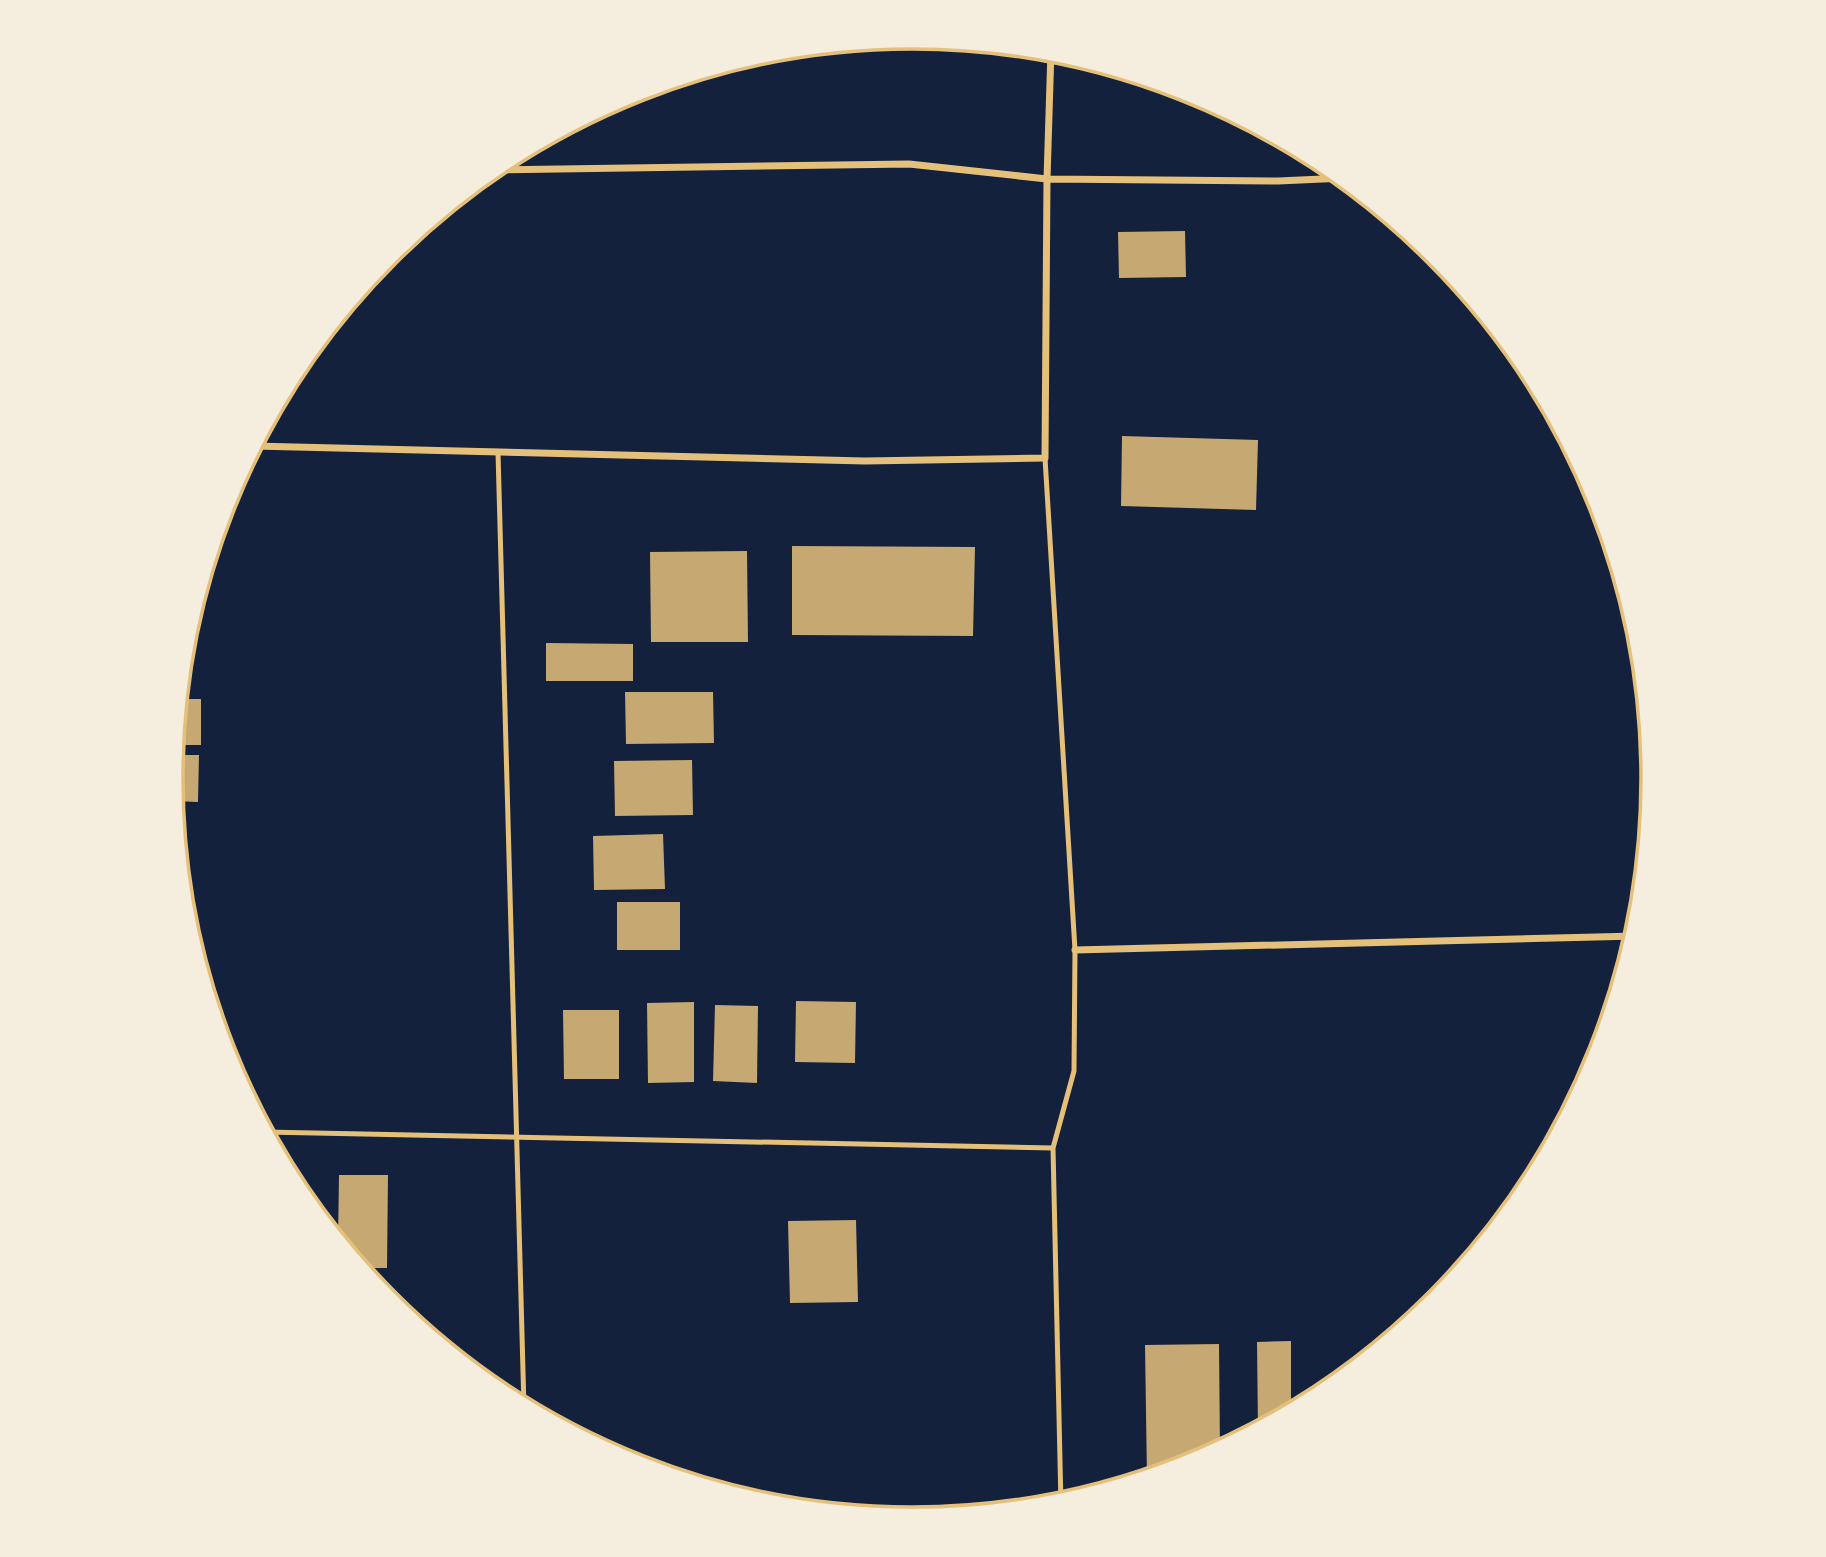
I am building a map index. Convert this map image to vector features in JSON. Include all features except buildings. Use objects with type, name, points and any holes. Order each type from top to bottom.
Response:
[{"type":"street","points":[[264,446],[865,461],[1045,458],[1051,62]]},
{"type":"street","points":[[512,170],[909,164],[1047,179],[1278,181],[1327,179]]},
{"type":"street","points":[[1074,950],[1625,936]]},
{"type":"lane","points":[[498,452],[519,1137],[524,1395]]},
{"type":"lane","points":[[1045,458],[1074,950],[1074,1071],[1053,1148],[1061,1493]]},
{"type":"lane","points":[[275,1132],[1053,1148]]}]
